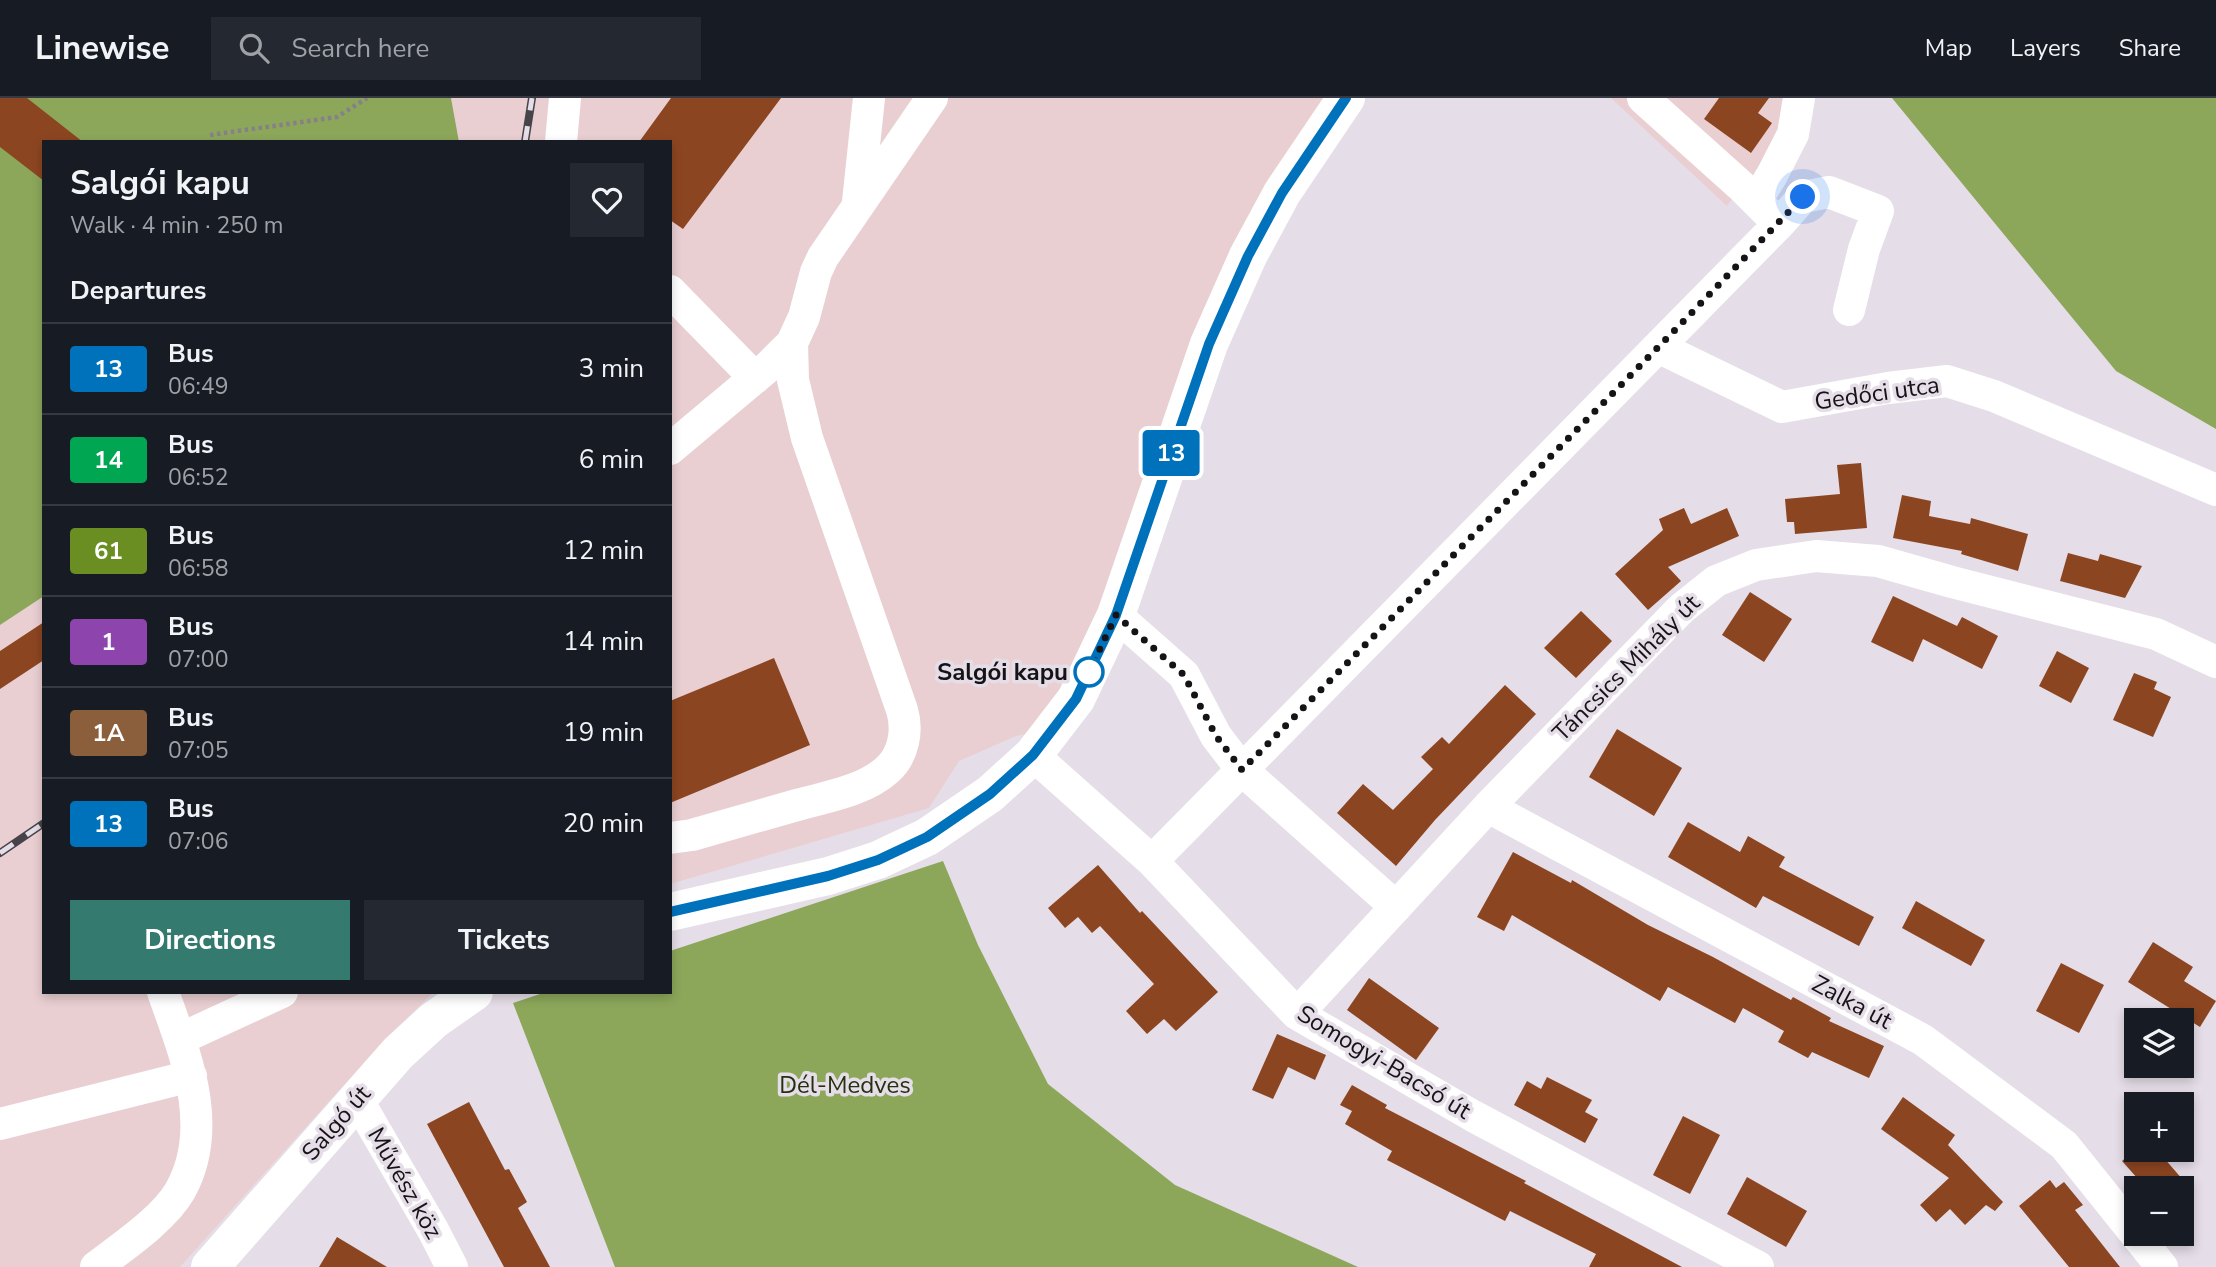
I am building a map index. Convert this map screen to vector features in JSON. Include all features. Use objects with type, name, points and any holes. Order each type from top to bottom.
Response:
[{"type":"main road","points":[[672,912],[828,876],[878,860],[938,830],[990,794],[1033,755],[1076,699],[1116,615],[1209,344],[1248,256],[1282,193],[1346,98]]},
{"type":"main road","name":"Salgó út","points":[[210,1267],[398,1053],[435,1020],[471,994]]},
{"type":"street","points":[[561,140],[565,98]]},
{"type":"street","points":[[858,206],[869,98]]},
{"type":"street","points":[[672,447],[755,378],[792,343],[804,317],[816,272],[823,257],[932,98]]},
{"type":"street","points":[[1643,98],[1749,193],[1779,224]]},
{"type":"street","points":[[1749,193],[1772,175],[1793,134],[1799,98]]},
{"type":"street","points":[[1152,862],[1803,197],[1829,192],[1878,211],[1864,249],[1849,310]]},
{"type":"street","points":[[672,292],[755,378]]},
{"type":"street","points":[[672,838],[692,835],[853,789],[888,769],[904,740],[906,724],[902,710],[807,438],[793,380],[792,343]]},
{"type":"street","name":"Gedőci utca","points":[[1658,347],[1782,407],[1888,388],[1947,381],[1994,396],[2216,490]]},
{"type":"street","name":"Táncsics Mihály út","points":[[1297,1014],[1488,807],[1681,609],[1716,581],[1756,565],[1816,556],[1878,561],[2156,634],[2216,662]]},
{"type":"street","points":[[1116,615],[1184,675],[1216,736],[1242,770],[1396,907]]},
{"type":"street","name":"Somogyi-Bacsó út","points":[[1033,755],[1152,862],[1297,1014],[1473,1116],[1758,1267]]},
{"type":"street","name":"Zalka út","points":[[1488,807],[1923,1040],[2064,1145],[2162,1267]]},
{"type":"street","points":[[96,1267],[162,1212],[179,1192],[195,1145],[197,1114],[191,1076],[164,994]]},
{"type":"street","points":[[180,1039],[278,994]]},
{"type":"street","points":[[0,1124],[191,1076]]},
{"type":"street","name":"Művész köz","points":[[357,1099],[452,1267]]},
{"type":"path","points":[[209,135],[337,117],[367,98]]},
{"type":"shaded area","points":[[451,98],[1327,98],[1122,570],[1039,731],[1016,736],[959,761],[929,808],[672,883],[672,140],[459,140]]},
{"type":"shaded area","points":[[1611,98],[1788,98],[1780,137],[1755,174],[1741,186],[1727,206]]},
{"type":"shaded area","points":[[42,597],[42,994],[432,994],[387,1037],[180,1267],[0,1267],[0,625]]},
{"type":"green space","points":[[0,98],[451,98],[459,140],[42,140],[42,597],[0,625]]},
{"type":"green space","points":[[1892,98],[2216,98],[2216,429],[2116,371]]},
{"type":"green space","name":"Dél-Medves","points":[[943,861],[978,945],[1048,1084],[1175,1185],[1358,1267],[615,1267],[513,1003],[540,994],[672,994],[672,950]]},
{"type":"building","points":[[0,98],[27,98],[80,140],[42,140],[42,179],[0,147]]},
{"type":"building","points":[[671,98],[781,98],[683,229],[672,221],[672,140],[640,140]]},
{"type":"building","points":[[1719,98],[1769,98],[1758,113],[1772,123],[1751,153],[1704,119]]},
{"type":"building","points":[[1861,463],[1867,528],[1795,534],[1794,522],[1787,522],[1785,499],[1840,494],[1837,465]]},
{"type":"building","points":[[1902,495],[1931,501],[1929,516],[1970,524],[1971,518],[2028,534],[2018,571],[1961,554],[1962,551],[1893,538]]},
{"type":"building","points":[[1684,508],[1691,524],[1727,508],[1739,536],[1668,567],[1681,581],[1648,610],[1615,574],[1663,530],[1659,519]]},
{"type":"building","points":[[2068,553],[2098,561],[2100,554],[2142,566],[2125,598],[2060,581]]},
{"type":"building","points":[[1750,592],[1792,619],[1764,662],[1722,635]]},
{"type":"building","points":[[1893,596],[1957,626],[1962,617],[1998,636],[1982,669],[1923,639],[1913,662],[1871,642]]},
{"type":"building","points":[[1581,611],[1612,641],[1576,678],[1544,648]]},
{"type":"building","points":[[42,623],[42,661],[0,689],[0,651]]},
{"type":"building","points":[[2057,651],[2089,668],[2071,703],[2039,686]]},
{"type":"building","points":[[774,658],[810,745],[672,802],[672,700]]},
{"type":"building","points":[[2134,673],[2157,682],[2154,689],[2171,697],[2153,737],[2113,720]]},
{"type":"building","points":[[1505,685],[1536,714],[1435,820],[1396,866],[1337,813],[1363,784],[1393,810],[1433,769],[1421,757],[1442,737],[1449,744]]},
{"type":"building","points":[[1617,729],[1682,768],[1654,816],[1589,777]]},
{"type":"building","points":[[1688,822],[1740,852],[1748,836],[1785,857],[1779,867],[1874,917],[1859,946],[1763,896],[1756,908],[1668,857]]},
{"type":"building","points":[[1513,852],[1571,883],[1572,880],[1648,925],[1791,1000],[1793,997],[1831,1018],[1829,1021],[1884,1046],[1869,1078],[1812,1052],[1808,1058],[1778,1042],[1784,1031],[1743,1008],[1735,1023],[1668,987],[1660,1001],[1512,915],[1504,931],[1477,917]]},
{"type":"building","points":[[1098,865],[1140,913],[1142,911],[1218,992],[1176,1031],[1164,1019],[1147,1034],[1126,1011],[1154,984],[1100,926],[1092,933],[1078,917],[1065,928],[1048,908]]},
{"type":"building","points":[[1916,901],[1985,940],[1971,966],[1902,928]]},
{"type":"building","points":[[2153,942],[2193,967],[2184,981],[2216,1001],[2200,1027],[2194,1023],[2194,1008],[2170,1008],[2128,982]]},
{"type":"building","points":[[2061,963],[2104,985],[2079,1033],[2036,1011]]},
{"type":"building","points":[[1369,978],[1439,1028],[1416,1060],[1347,1010]]},
{"type":"building","points":[[1277,1034],[1326,1055],[1315,1080],[1288,1067],[1273,1099],[1252,1090]]},
{"type":"building","points":[[1547,1077],[1592,1100],[1585,1112],[1598,1119],[1585,1143],[1514,1105],[1527,1081],[1541,1089]]},
{"type":"building","points":[[1352,1085],[1387,1105],[1385,1108],[1526,1181],[1524,1183],[1682,1267],[1589,1267],[1596,1254],[1510,1211],[1505,1221],[1387,1160],[1392,1151],[1345,1124],[1352,1111],[1340,1105]]},
{"type":"building","points":[[1903,1097],[1955,1135],[1948,1145],[2003,1202],[1995,1211],[1986,1205],[1965,1225],[1950,1209],[1936,1222],[1920,1205],[1949,1178],[1881,1129]]},
{"type":"building","points":[[469,1102],[505,1170],[509,1169],[527,1202],[518,1208],[550,1267],[504,1267],[427,1124]]},
{"type":"building","points":[[1683,1116],[1720,1135],[1690,1194],[1653,1175]]},
{"type":"building","points":[[2122,1161],[2167,1162],[2180,1176],[2135,1176]]},
{"type":"building","points":[[1747,1177],[1807,1211],[1786,1247],[1727,1214]]},
{"type":"building","points":[[2050,1180],[2056,1188],[2064,1182],[2083,1205],[2075,1210],[2120,1267],[2069,1267],[2019,1206]]},
{"type":"building","points":[[337,1237],[387,1267],[319,1267]]},
{"type":"railway","points":[[525,140],[532,98]]},
{"type":"railway","points":[[0,853],[42,824]]},
{"type":"bus line","name":"13","points":[[672,912],[828,876],[878,860],[927,837],[990,794],[1033,755],[1076,699],[1116,615],[1209,344],[1248,256],[1282,193],[1346,98]]},
{"type":"place","name":"Salgói kapu","points":[[1089,672]]},
{"type":"route","points":[[1089,672],[1116,615],[1184,675],[1216,736],[1242,770],[1803,197]]}]
